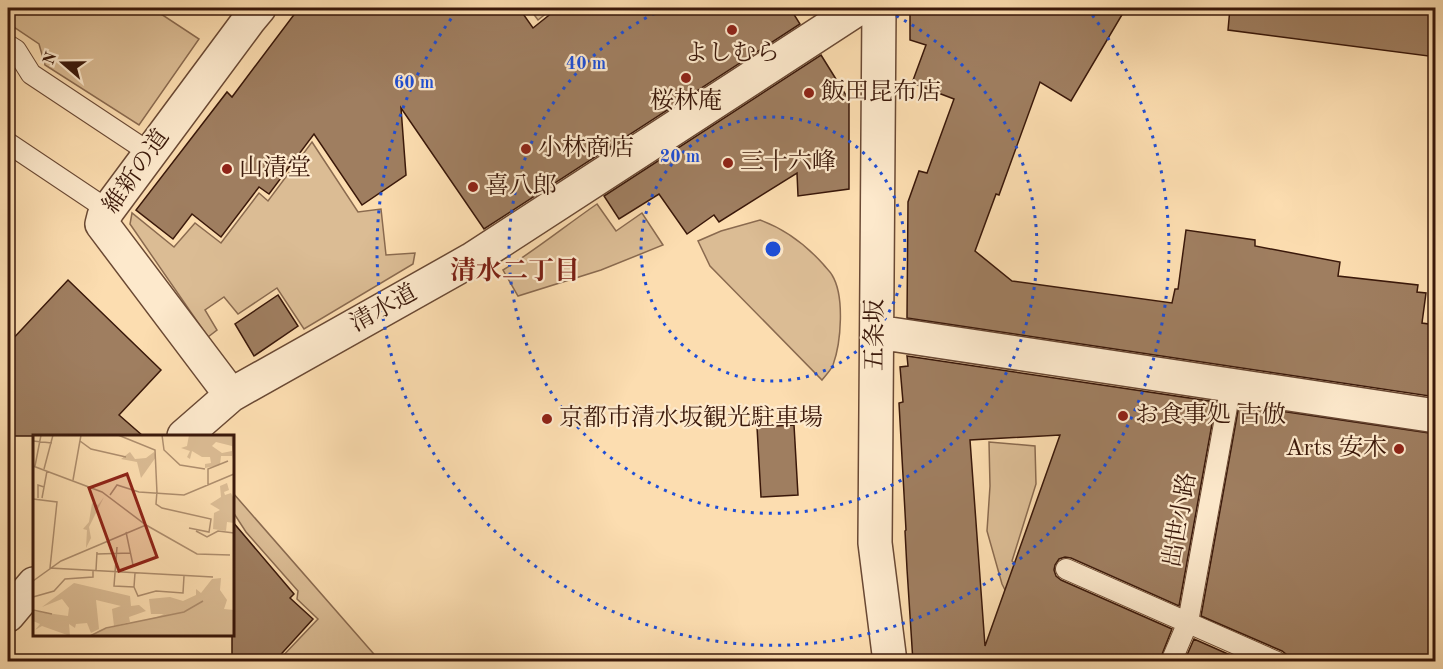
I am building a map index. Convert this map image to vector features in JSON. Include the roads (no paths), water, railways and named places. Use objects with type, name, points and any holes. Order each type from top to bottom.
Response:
[{"type":"street","name":"維新の道","points":[[231,395],[102,224],[108,210],[259,8]]},
{"type":"street","name":"清水道","points":[[185,435],[231,395],[471,260],[859,8]]},
{"type":"street","name":"五条坂","points":[[879,8],[875,543],[890,662]]},
{"type":"street","points":[[877,332],[1436,416]]},
{"type":"street","points":[[8,615],[33,585]]},
{"type":"lane","points":[[8,45],[16,50],[31,74],[150,153]]},
{"type":"lane","points":[[8,143],[108,210]]},
{"type":"lane","name":"出世小路","points":[[1172,662],[1188,622],[1231,385]]},
{"type":"lane","points":[[1066,569],[1278,662]]},
{"type":"place","name":"よしむら","points":[[732,30]]},
{"type":"place","name":"桜林庵","points":[[686,78]]},
{"type":"place","name":"飯田昆布店","points":[[809,93]]},
{"type":"place","name":"小林商店","points":[[526,149]]},
{"type":"place","name":"三十六峰","points":[[728,163]]},
{"type":"place","name":"山清堂","points":[[227,169]]},
{"type":"place","name":"喜八郎","points":[[473,187]]},
{"type":"place","name":"お食事処 古倣","points":[[1123,416]]},
{"type":"place","name":"京都市清水坂観光駐車場","points":[[547,419]]},
{"type":"place","name":"Arts 安木","points":[[1399,449]]},
{"type":"district","name":"清水二丁目","points":[[515,272]]}]
